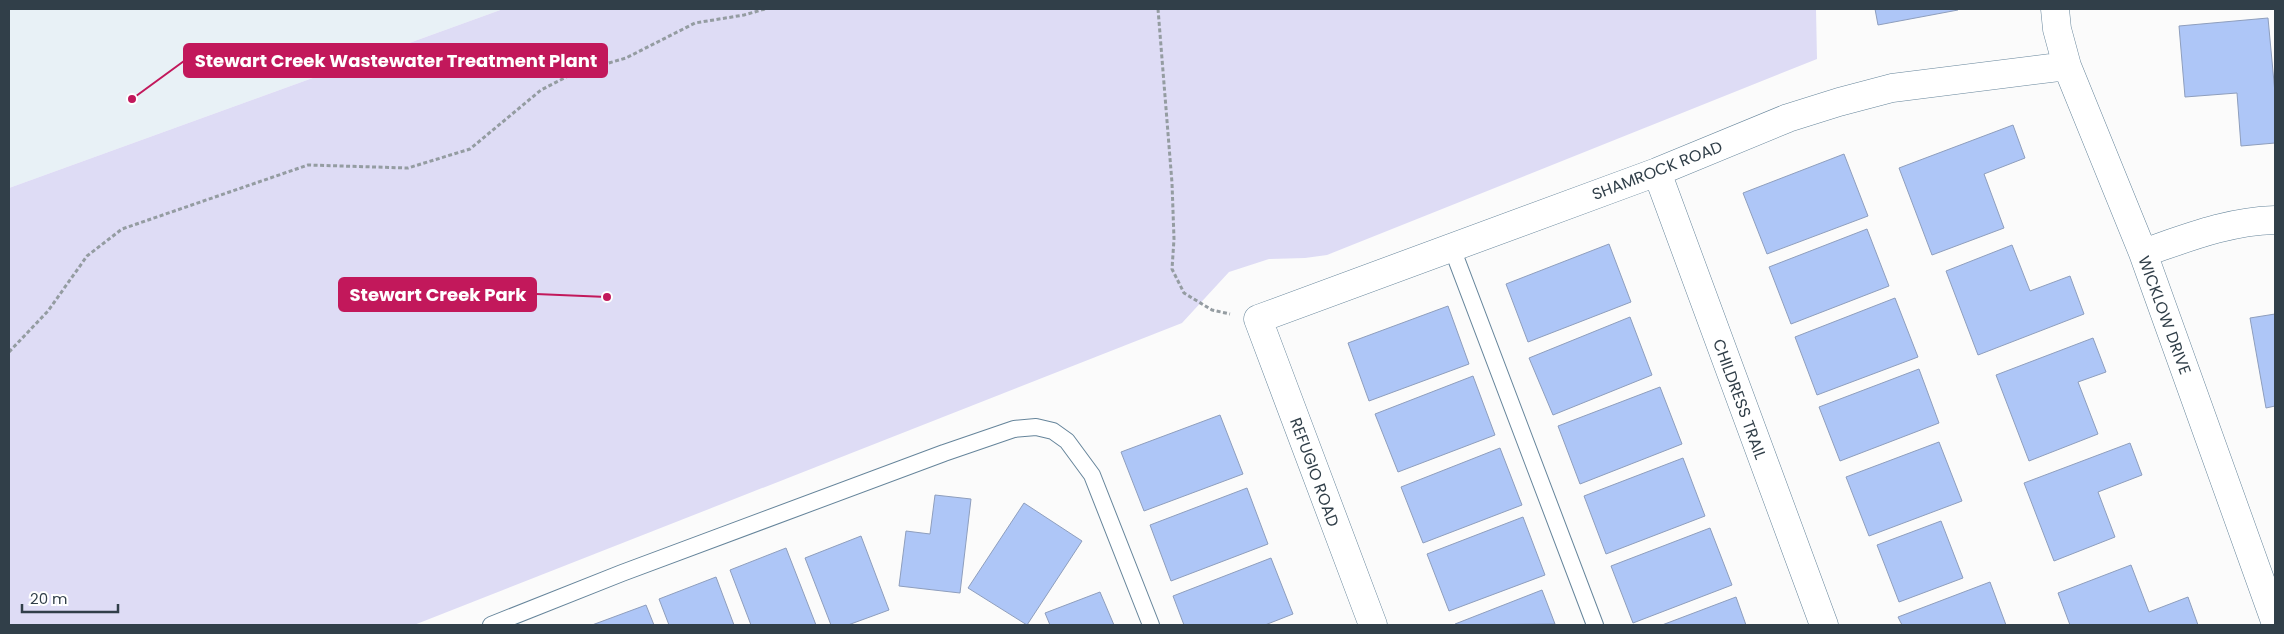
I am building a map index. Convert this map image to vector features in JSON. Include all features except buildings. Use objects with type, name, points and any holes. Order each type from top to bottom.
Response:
[{"type":"street","name":"WICKLOW DRIVE","points":[[2055,9],[2057,29],[2067,66],[2143,253],[2275,621]]},
{"type":"street","name":"SHAMROCK ROAD","points":[[1258,319],[1657,172],[1788,118],[1892,88],[2067,66]]},
{"type":"street","name":"CHILDRESS TRAIL","points":[[1657,172],[1824,625]]},
{"type":"street","points":[[2143,253],[2212,229],[2252,220],[2275,220]]},
{"type":"street","name":"REFUGIO ROAD","points":[[1258,319],[1373,625]]},
{"type":"lane","points":[[1452,248],[1595,625]]},
{"type":"lane","points":[[491,625],[622,573],[944,453],[1014,429],[1036,427],[1053,431],[1067,441],[1092,475],[1151,625]]},
{"type":"path","points":[[9,352],[48,311],[87,256],[122,229],[308,165],[408,168],[470,149],[541,90],[574,73],[626,58],[695,23],[744,16],[765,9]]},
{"type":"path","points":[[1158,9],[1172,183],[1174,239],[1172,269],[1184,293],[1212,310],[1258,319]]},
{"type":"shaded area","points":[[9,9],[503,9],[9,188]]},
{"type":"shaded area","points":[[503,9],[1816,9],[1817,59],[1327,255],[1269,259],[1229,272],[1182,323],[414,625],[9,625],[9,188]]},
{"type":"place","name":"Stewart Creek Wastewater Treatment Plant","points":[[132,99]]},
{"type":"place","name":"Stewart Creek Park","points":[[607,297]]}]
